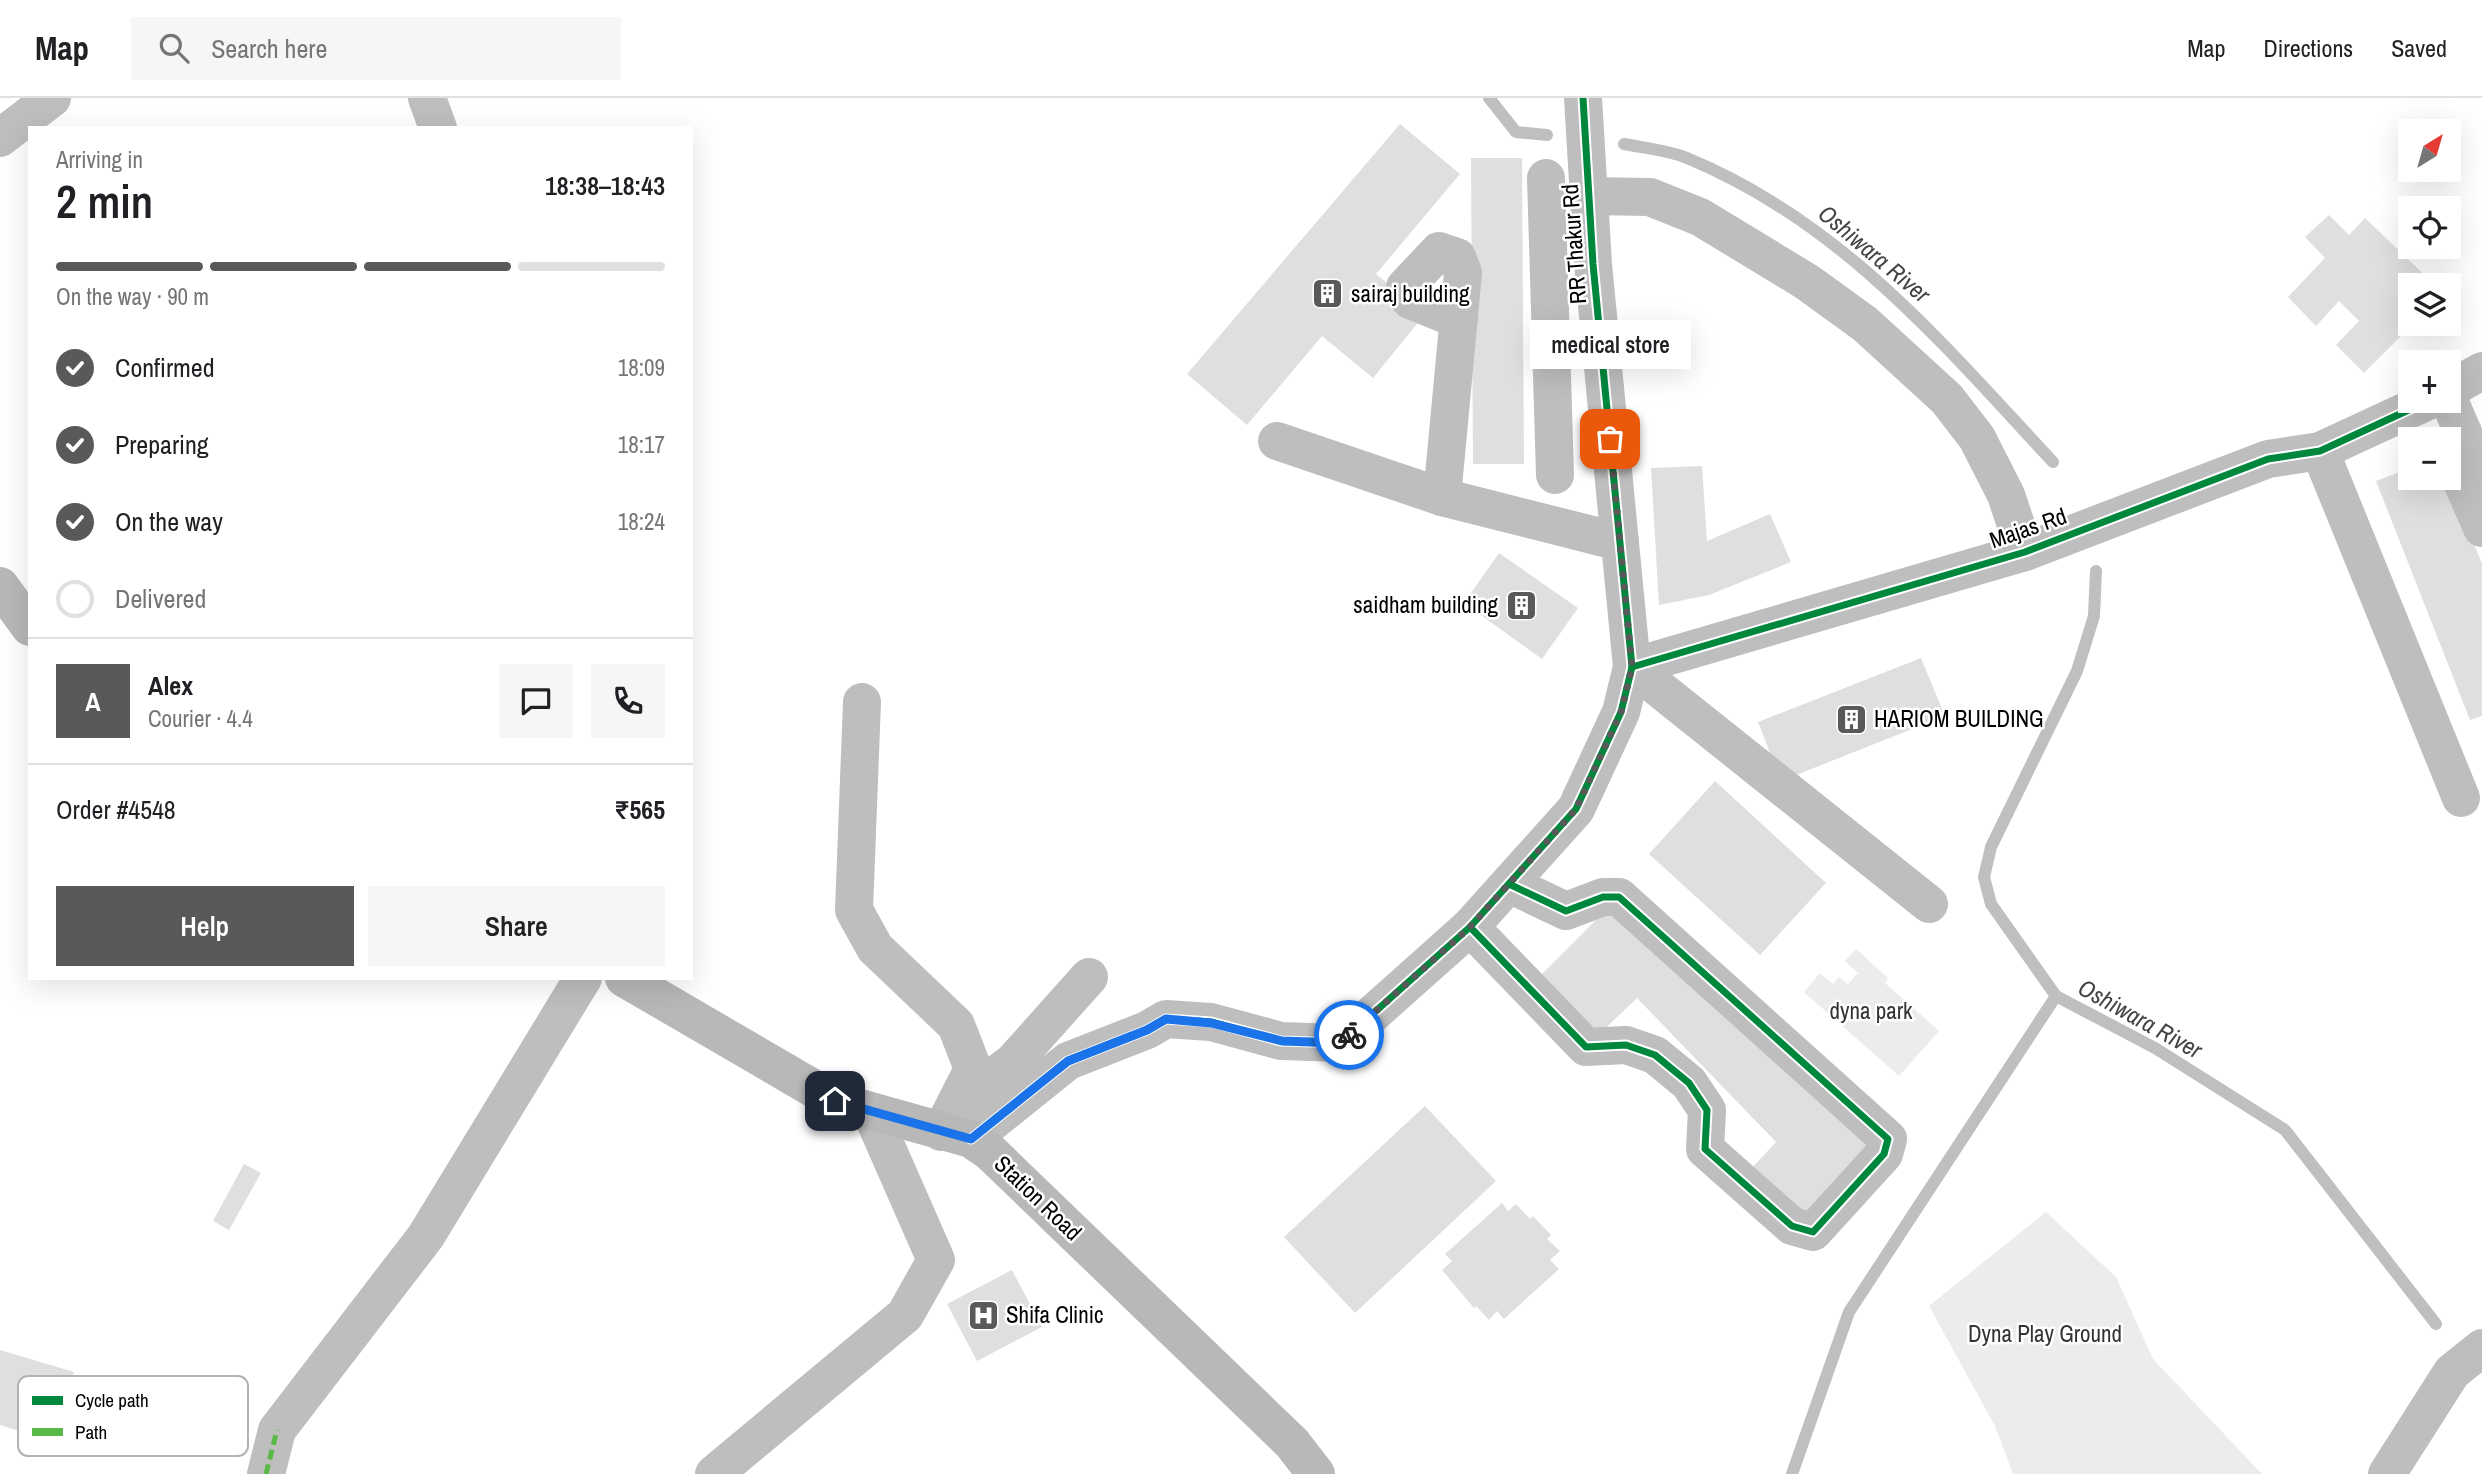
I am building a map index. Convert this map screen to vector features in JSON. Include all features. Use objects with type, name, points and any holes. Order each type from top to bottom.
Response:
[{"type":"main road","points":[[0,586],[28,625]]},
{"type":"main road","points":[[0,623],[28,628]]},
{"type":"main road","name":"Station Road","points":[[627,980],[835,1101],[957,1136],[990,1152],[1292,1443],[1315,1474]]},
{"type":"street","points":[[0,138],[52,98]]},
{"type":"street","points":[[427,98],[437,126]]},
{"type":"street","name":"RR Thakur Rd","points":[[957,1136],[1068,1061],[1147,1030],[1166,1019],[1211,1023],[1282,1041],[1340,1043],[1470,927],[1576,809],[1621,712],[1632,667],[1598,310],[1583,98]]},
{"type":"street","points":[[1546,178],[1555,475]]},
{"type":"street","points":[[1589,196],[1650,197],[1700,217],[1807,282],[1865,324],[1947,399],[1978,438],[2006,495],[2025,552]]},
{"type":"street","points":[[1550,312],[1598,310]]},
{"type":"street","points":[[1442,497],[1459,320]]},
{"type":"street","points":[[2461,383],[2482,371]]},
{"type":"street","name":"Majas Rd","points":[[1632,667],[2025,552],[2268,459],[2320,451],[2401,413]]},
{"type":"street","points":[[2438,413],[2450,427]]},
{"type":"street","points":[[2461,440],[2482,476]]},
{"type":"street","points":[[1277,441],[1442,497],[1620,542]]},
{"type":"street","points":[[2461,442],[2482,528]]},
{"type":"street","points":[[2320,451],[2461,798]]},
{"type":"street","points":[[1632,667],[1929,904]]},
{"type":"street","points":[[862,702],[854,910],[874,948],[956,1025],[1013,1062]]},
{"type":"street","points":[[1470,927],[1586,1047],[1626,1045],[1655,1055],[1689,1083],[1707,1110],[1705,1149],[1792,1226],[1813,1232],[1884,1154],[1888,1139],[1619,897],[1604,897],[1566,911],[1509,884]]},
{"type":"street","points":[[957,1136],[990,1079],[1013,1062],[1089,977]]},
{"type":"street","points":[[266,1474],[277,1430],[426,1236],[582,980]]},
{"type":"street","points":[[956,1025],[972,1069],[957,1136]]},
{"type":"street","points":[[714,1474],[905,1315],[936,1261],[871,1112]]},
{"type":"street","points":[[2387,1474],[2452,1372],[2482,1348]]},
{"type":"green space","name":"dyna park","points":[[1856,949],[1888,978],[1885,983],[1939,1031],[1899,1076],[1804,992],[1820,973],[1833,984],[1839,977],[1848,984],[1858,973],[1845,961]]},
{"type":"green space","name":"Dyna Play Ground","points":[[2046,1212],[2116,1277],[2153,1359],[2262,1474],[2013,1474],[1995,1426],[1929,1306]]},
{"type":"building","name":"sairaj building","points":[[1400,124],[1460,174],[1376,274],[1425,314],[1373,378],[1322,336],[1247,425],[1187,374]]},
{"type":"building","points":[[1471,158],[1522,158],[1524,464],[1473,464]]},
{"type":"building","points":[[2329,215],[2349,235],[2365,218],[2398,250],[2398,259],[2408,259],[2422,273],[2398,273],[2398,336],[2401,336],[2364,373],[2336,345],[2359,321],[2339,301],[2316,326],[2288,297],[2325,258],[2305,237]]},
{"type":"building","points":[[1702,466],[1707,541],[1770,514],[1791,562],[1709,595],[1659,605],[1651,468]]},
{"type":"building","points":[[2398,473],[2398,490],[2453,490],[2482,564],[2482,716],[2470,720],[2376,481]]},
{"type":"building","name":"saidham building","points":[[1499,553],[1578,608],[1542,659],[1464,603]]},
{"type":"building","name":"HARIOM BUILDING","points":[[1921,658],[1945,716],[1781,781],[1758,722]]},
{"type":"building","points":[[1715,781],[1826,883],[1760,955],[1649,854]]},
{"type":"building","points":[[1613,903],[1875,1146],[1807,1221],[1751,1169],[1776,1142],[1637,998],[1592,1041],[1536,980]]},
{"type":"building","points":[[1425,1106],[1496,1181],[1355,1313],[1284,1237]]},
{"type":"building","points":[[244,1164],[261,1173],[229,1230],[213,1221]]},
{"type":"building","points":[[1502,1203],[1508,1211],[1516,1204],[1530,1219],[1533,1216],[1551,1235],[1547,1239],[1560,1251],[1550,1260],[1559,1269],[1504,1319],[1497,1311],[1489,1320],[1476,1306],[1474,1308],[1442,1270],[1452,1261],[1445,1254]]},
{"type":"building","points":[[1012,1270],[1042,1327],[977,1361],[947,1304]]},
{"type":"building","points":[[0,1350],[74,1372],[73,1376],[18,1376],[18,1431],[0,1425]]},
{"type":"waterway","name":"Oshiwara River","points":[[1489,98],[1516,132],[1547,135]]},
{"type":"waterway","name":"Oshiwara River","points":[[1624,144],[1680,155],[1743,185],[1794,216],[1842,251],[1929,330],[2053,462]]},
{"type":"waterway","name":"Oshiwara River","points":[[2096,571],[2094,616],[2077,671],[1991,847],[1984,877],[1991,904],[2056,996],[2155,1048],[2285,1130],[2436,1324]]},
{"type":"waterway","points":[[1792,1474],[1849,1312],[2056,996]]},
{"type":"marked path","points":[[266,1474],[277,1430]]},
{"type":"cycle path","points":[[971,1139],[1068,1061],[1147,1030],[1166,1019],[1211,1022],[1281,1041],[1340,1043],[1470,927],[1576,809],[1621,712],[1632,667],[1593,264],[1583,98]]},
{"type":"cycle path","points":[[1632,667],[2025,552],[2268,459],[2320,451],[2402,413]]},
{"type":"cycle path","points":[[1470,927],[1586,1047],[1626,1045],[1655,1055],[1689,1083],[1707,1110],[1705,1149],[1792,1226],[1813,1232],[1884,1154],[1888,1139],[1619,897],[1603,897],[1566,911],[1509,884]]},
{"type":"way so far","points":[[1349,1035],[1470,927],[1576,809],[1621,712],[1632,667],[1610,439]]},
{"type":"place","name":"sairaj building","points":[[1328,294]]},
{"type":"place","name":"medical store","points":[[1610,439]]},
{"type":"place","name":"saidham building","points":[[1521,605]]},
{"type":"place","name":"HARIOM BUILDING","points":[[1851,719]]},
{"type":"place","name":"Shifa Clinic","points":[[983,1315]]},
{"type":"route","points":[[835,1101],[971,1139],[1068,1061],[1147,1030],[1166,1019],[1211,1023],[1282,1041],[1340,1043],[1349,1035]]}]
